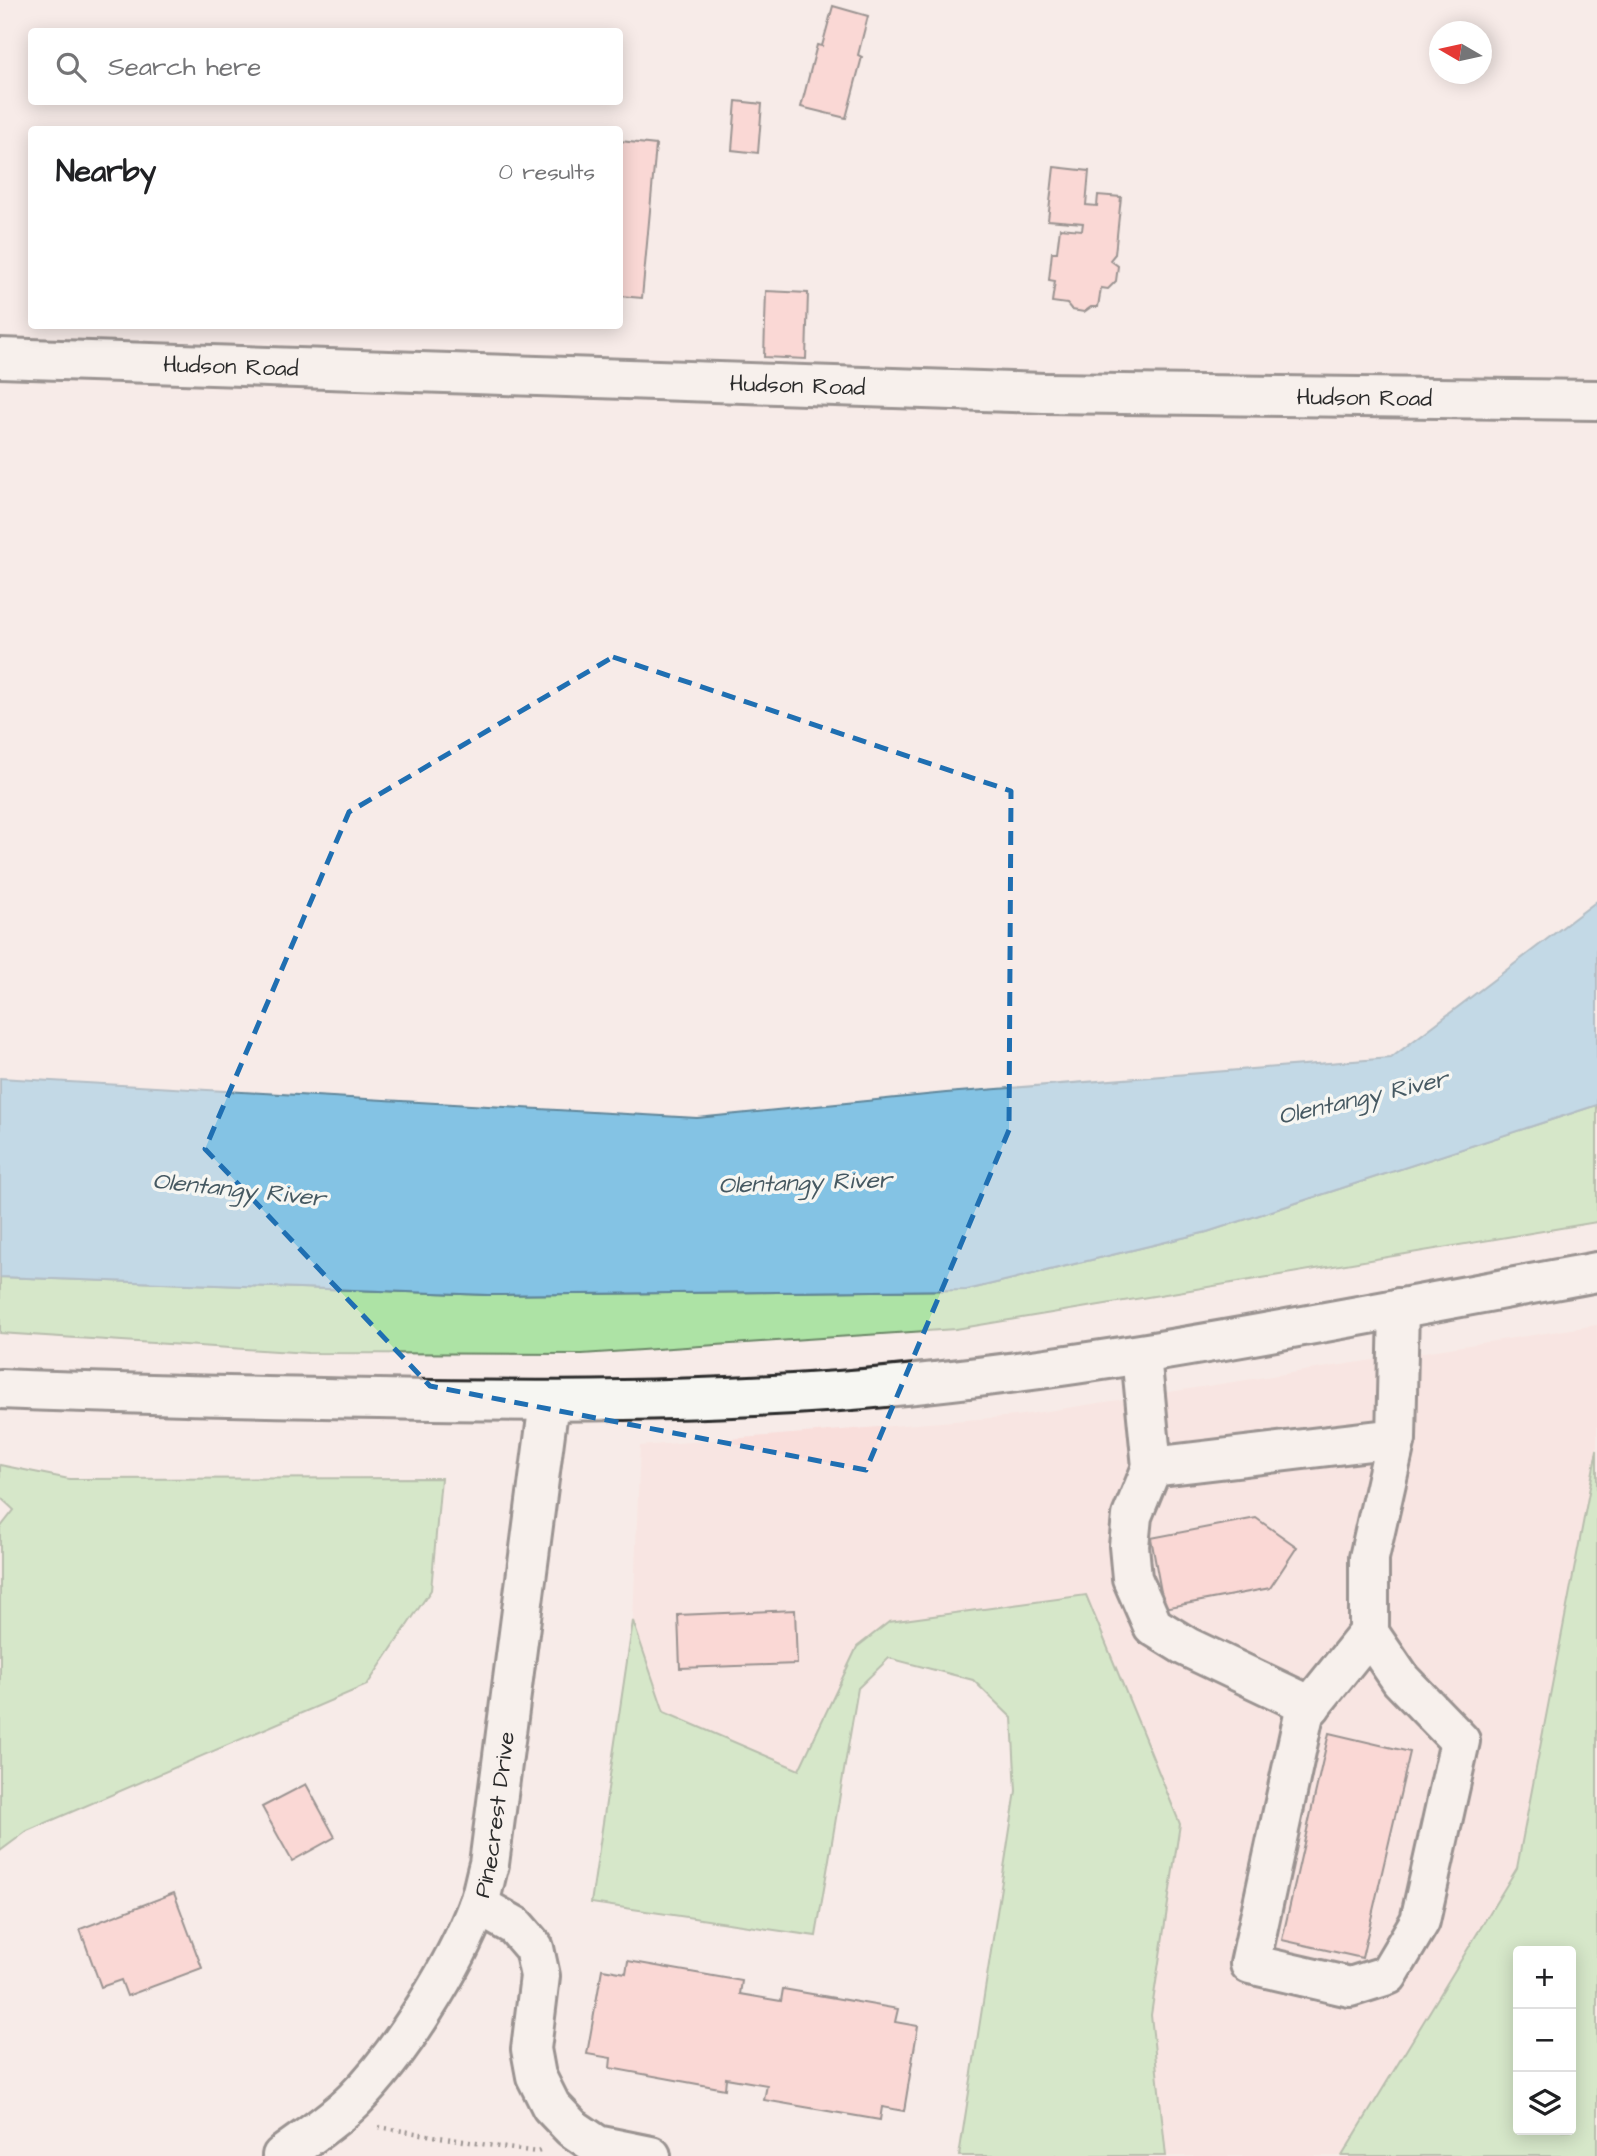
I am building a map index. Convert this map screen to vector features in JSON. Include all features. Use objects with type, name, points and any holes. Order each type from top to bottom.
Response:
[{"type":"main road","name":"Hudson Road","points":[[0,358],[1044,393],[1597,400]]},
{"type":"main road","points":[[0,1388],[197,1396],[549,1402],[677,1400],[839,1391],[1140,1355],[1597,1272]]},
{"type":"main road","points":[[1369,1633],[1304,1714],[1250,1964],[1350,1987],[1388,1976],[1420,1921],[1460,1741],[1401,1680],[1369,1633],[1369,1558],[1396,1438],[1399,1308]]},
{"type":"main road","points":[[1140,1355],[1152,1467],[1132,1516],[1129,1546],[1132,1578],[1153,1626],[1187,1647],[1311,1706]]},
{"type":"main road","name":"Pinecrest Drive","points":[[282,2156],[353,2100],[395,2049],[447,1968],[478,1905],[489,1864],[549,1402]]},
{"type":"main road","points":[[1152,1467],[1396,1438]]},
{"type":"main road","points":[[478,1905],[515,1926],[534,1948],[540,1976],[531,2049],[536,2076],[551,2106],[572,2128],[597,2145],[651,2156]]},
{"type":"path","points":[[374,2126],[527,2151],[537,2152],[550,2148]]},
{"type":"highlighted area","points":[[613,657],[1011,791],[1009,1130],[866,1470],[430,1386],[205,1149],[349,812]]},
{"type":"shaded area","points":[[1597,1325],[1597,1450],[1517,1868],[1342,2156],[1166,2156],[1151,2015],[1180,1824],[1086,1595],[857,1647],[800,1770],[664,1712],[633,1621],[640,1446],[1016,1416]]},
{"type":"green space","points":[[1597,1105],[1597,1222],[956,1329],[582,1354],[308,1353],[0,1333],[0,1277],[488,1295],[967,1290],[1207,1232]]},
{"type":"green space","points":[[1597,1450],[1597,2156],[1342,2156],[1517,1868]]},
{"type":"green space","points":[[0,1465],[69,1479],[441,1478],[431,1590],[367,1685],[27,1831],[0,1851],[0,1528],[14,1510],[0,1497]]},
{"type":"green space","points":[[1086,1595],[1180,1824],[1151,2015],[1166,2156],[959,2156],[1016,1791],[1012,1718],[973,1680],[889,1658],[858,1688],[816,1936],[591,1903],[633,1621],[664,1712],[799,1770],[857,1647],[889,1622]]},
{"type":"water","name":"Olentangy River","points":[[1597,901],[1597,1105],[1207,1232],[967,1290],[488,1295],[0,1277],[0,1078],[697,1118],[946,1093],[1391,1058]]},
{"type":"building","points":[[833,6],[868,16],[858,55],[862,57],[846,118],[801,107],[817,45],[822,46]]},
{"type":"building","points":[[736,101],[762,104],[758,153],[732,150]]},
{"type":"building","points":[[623,141],[656,145],[642,298],[623,296]]},
{"type":"building","points":[[1054,167],[1089,171],[1086,205],[1097,206],[1098,195],[1121,197],[1115,254],[1110,260],[1118,266],[1116,281],[1108,289],[1101,288],[1098,307],[1091,307],[1084,312],[1072,310],[1067,304],[1052,302],[1055,281],[1049,280],[1052,252],[1057,252],[1060,228],[1082,230],[1083,223],[1048,220]]},
{"type":"building","points":[[766,291],[808,293],[806,359],[764,357]]},
{"type":"building","points":[[1256,1518],[1297,1547],[1270,1588],[1164,1608],[1151,1538]]},
{"type":"building","points":[[795,1610],[797,1664],[680,1668],[678,1615]]},
{"type":"building","points":[[1329,1733],[1410,1752],[1362,1958],[1282,1940]]},
{"type":"building","points":[[306,1784],[335,1837],[292,1861],[262,1807]]},
{"type":"building","points":[[174,1893],[202,1968],[127,1996],[121,1980],[101,1987],[80,1929]]},
{"type":"building","points":[[628,1961],[742,1981],[740,1994],[781,2001],[783,1989],[898,2009],[895,2022],[918,2026],[904,2111],[882,2107],[880,2120],[764,2100],[767,2085],[726,2078],[725,2089],[610,2068],[611,2058],[587,2054],[602,1969],[626,1973]]}]
